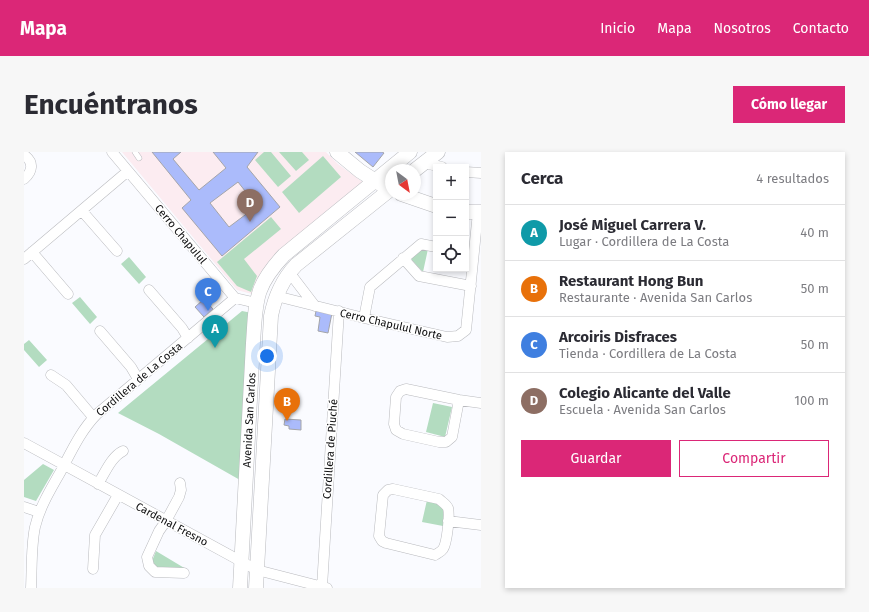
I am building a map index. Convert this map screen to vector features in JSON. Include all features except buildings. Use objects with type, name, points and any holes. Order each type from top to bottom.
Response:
[{"type":"main road","points":[[337,152],[374,181],[385,186]]},
{"type":"main road","points":[[421,166],[438,152]]},
{"type":"main road","points":[[407,153],[417,164]]},
{"type":"main road","name":"Avenida San Carlos","points":[[240,588],[256,303],[262,284],[273,266],[284,255],[407,153]]},
{"type":"main road","name":"Avenida San Carlos","points":[[256,588],[271,316],[276,296],[282,283],[296,265],[385,196]]},
{"type":"main road","points":[[420,200],[433,205]]},
{"type":"street","name":"Cerro Chapulul","points":[[112,152],[235,298]]},
{"type":"street","points":[[24,155],[31,164],[31,170],[24,179]]},
{"type":"street","points":[[421,167],[433,167]]},
{"type":"street","points":[[68,294],[28,256],[128,171]]},
{"type":"street","points":[[469,172],[481,173]]},
{"type":"street","points":[[82,211],[116,251]]},
{"type":"street","points":[[404,258],[419,276],[471,286],[470,254],[475,212]]},
{"type":"street","points":[[364,318],[370,286],[421,244],[433,246]]},
{"type":"street","points":[[290,272],[315,306]]},
{"type":"street","name":"Cerro Chapulul Norte","points":[[276,296],[447,337],[458,336],[466,330],[471,286]]},
{"type":"street","points":[[149,290],[182,328],[188,338]]},
{"type":"street","points":[[235,298],[256,303]]},
{"type":"street","name":"Cordillera de La Costa","points":[[31,588],[33,540],[39,512],[83,431],[93,417],[235,298]]},
{"type":"street","name":"Cordillera de Piuché","points":[[325,587],[339,311]]},
{"type":"street","points":[[100,331],[131,367],[138,379]]},
{"type":"street","points":[[51,375],[66,385],[93,417]]},
{"type":"street","points":[[459,400],[452,437],[446,442],[439,442],[403,434],[396,430],[394,424],[396,397],[400,391],[406,388],[459,400],[481,403]]},
{"type":"street","name":"Cardenal Fresno","points":[[24,443],[257,570],[325,587]]},
{"type":"street","points":[[98,484],[112,460],[117,454],[123,451]]},
{"type":"street","points":[[180,483],[181,494],[159,531],[147,557],[149,566],[155,572],[184,573]]},
{"type":"street","points":[[393,489],[439,499],[448,509],[448,521],[444,548],[435,555],[386,543],[382,541],[379,536],[383,495],[388,490],[393,489]]},
{"type":"street","points":[[92,569],[95,535],[118,495]]},
{"type":"street","points":[[24,507],[39,512]]},
{"type":"street","points":[[448,521],[481,525]]},
{"type":"lane","points":[[134,152],[139,158]]},
{"type":"shaded area","points":[[122,152],[326,152],[338,164],[364,183],[252,294],[237,290]]},
{"type":"green space","points":[[264,152],[271,152],[291,176],[278,187],[255,160]]},
{"type":"green space","points":[[279,152],[302,152],[309,160],[296,171]]},
{"type":"green space","points":[[323,156],[341,177],[299,213],[282,192]]},
{"type":"green space","points":[[271,217],[281,229],[244,259],[257,276],[251,292],[237,286],[217,262]]},
{"type":"green space","points":[[421,247],[428,249],[423,272],[409,257]]},
{"type":"green space","points":[[129,257],[146,277],[139,284],[121,264]]},
{"type":"green space","points":[[80,297],[97,317],[90,324],[72,303]]},
{"type":"green space","points":[[242,311],[252,313],[240,480],[159,434],[118,413]]},
{"type":"green space","points":[[29,340],[47,360],[39,367],[24,350],[24,344]]},
{"type":"green space","points":[[433,403],[452,407],[445,437],[426,432]]},
{"type":"green space","points":[[43,464],[54,470],[36,501],[24,497],[24,480]]},
{"type":"green space","points":[[427,500],[447,505],[443,526],[422,522]]},
{"type":"green space","points":[[156,551],[186,569],[156,567],[152,561]]},
{"type":"place","name":"Colegio Alicante del Valle","points":[[250,222]]},
{"type":"place","name":"Arcoiris Disfraces","points":[[208,311]]},
{"type":"place","name":"José Miguel Carrera V.","points":[[215,348]]},
{"type":"place","name":"Restaurant Hong Bun","points":[[287,421]]}]
